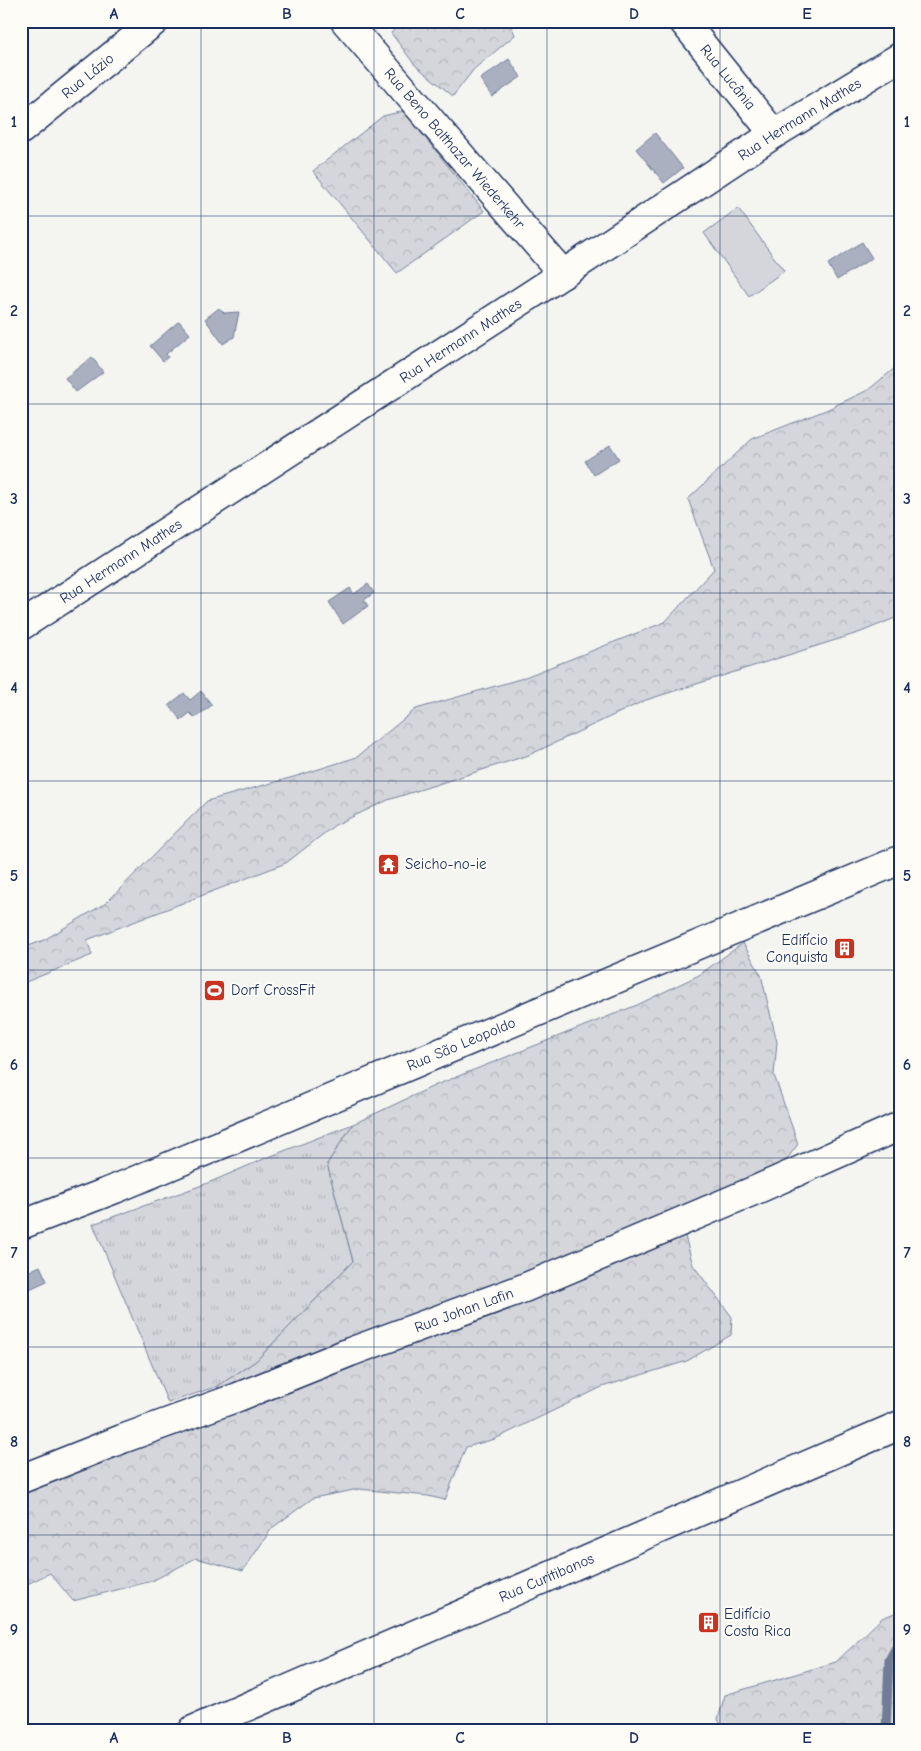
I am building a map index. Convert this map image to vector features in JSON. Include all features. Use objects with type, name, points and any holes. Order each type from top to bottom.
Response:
[{"type":"street","name":"Rua Lázio","points":[[21,130],[155,21]]},
{"type":"street","name":"Rua Beno Balthazar Wiederkehr","points":[[345,21],[564,274]]},
{"type":"street","name":"Rua Lucânia","points":[[682,21],[774,134]]},
{"type":"street","name":"Rua Hermann Mathes","points":[[21,626],[564,274],[774,134],[900,57]]},
{"type":"street","name":"Rua São Leopoldo","points":[[21,1225],[116,1189],[900,860]]},
{"type":"street","name":"Rua Johan Lafin","points":[[21,1479],[122,1439],[238,1397],[350,1352],[524,1288],[749,1193],[900,1126]]},
{"type":"street","name":"Rua Curitibanos","points":[[193,1730],[900,1425]]},
{"type":"green space","points":[[403,21],[509,21],[515,35],[474,69],[453,96],[415,65],[391,33]]},
{"type":"green space","points":[[404,111],[484,211],[397,273],[313,171],[383,116]]},
{"type":"green space","points":[[738,208],[784,271],[749,296],[704,233]]},
{"type":"green space","points":[[900,364],[900,616],[861,632],[646,700],[529,755],[388,800],[335,825],[286,863],[87,940],[92,955],[21,984],[21,949],[44,940],[106,903],[207,801],[357,757],[416,709],[520,679],[665,622],[714,569],[688,499],[752,439],[826,410],[868,390]]},
{"type":"green space","points":[[743,943],[761,975],[777,1042],[774,1075],[798,1144],[777,1173],[679,1215],[693,1265],[732,1317],[731,1335],[687,1361],[602,1387],[495,1439],[466,1447],[445,1500],[428,1496],[359,1489],[313,1498],[272,1528],[243,1571],[196,1558],[152,1581],[73,1601],[50,1573],[21,1587],[21,1495],[45,1480],[208,1418],[218,1386],[256,1361],[353,1261],[327,1164],[353,1124],[436,1085],[637,1005],[699,975]]},
{"type":"green space","points":[[353,1124],[327,1164],[353,1261],[256,1361],[218,1386],[168,1403],[93,1224],[208,1183]]},
{"type":"green space","points":[[900,1611],[900,1730],[723,1730],[718,1719],[725,1695],[836,1662],[882,1618]]},
{"type":"water","points":[[509,59],[521,77],[492,97],[480,79]]},
{"type":"water","points":[[655,133],[683,168],[664,183],[636,149]]},
{"type":"water","points":[[862,242],[872,258],[837,280],[828,264]]},
{"type":"water","points":[[219,308],[224,313],[239,312],[234,337],[223,344],[205,319]]},
{"type":"water","points":[[179,321],[190,334],[166,354],[168,357],[163,361],[150,346]]},
{"type":"water","points":[[92,357],[103,372],[76,392],[65,378]]},
{"type":"water","points":[[610,445],[619,459],[594,475],[585,461]]},
{"type":"water","points":[[368,584],[374,593],[364,600],[368,606],[343,624],[329,602],[350,588],[354,594]]},
{"type":"water","points":[[201,691],[212,705],[195,718],[190,713],[181,720],[169,705],[184,693],[190,700]]},
{"type":"water","points":[[40,1266],[47,1281],[21,1293],[21,1275]]},
{"type":"waterway","points":[[886,1730],[889,1660],[900,1640]]},
{"type":"place","name":"Seicho-no-ie","points":[[389,864]]},
{"type":"place","name":"Edifício Conquista","points":[[844,949]]},
{"type":"place","name":"Dorf CrossFit","points":[[215,990]]},
{"type":"place","name":"Edifício Costa Rica","points":[[708,1623]]}]
